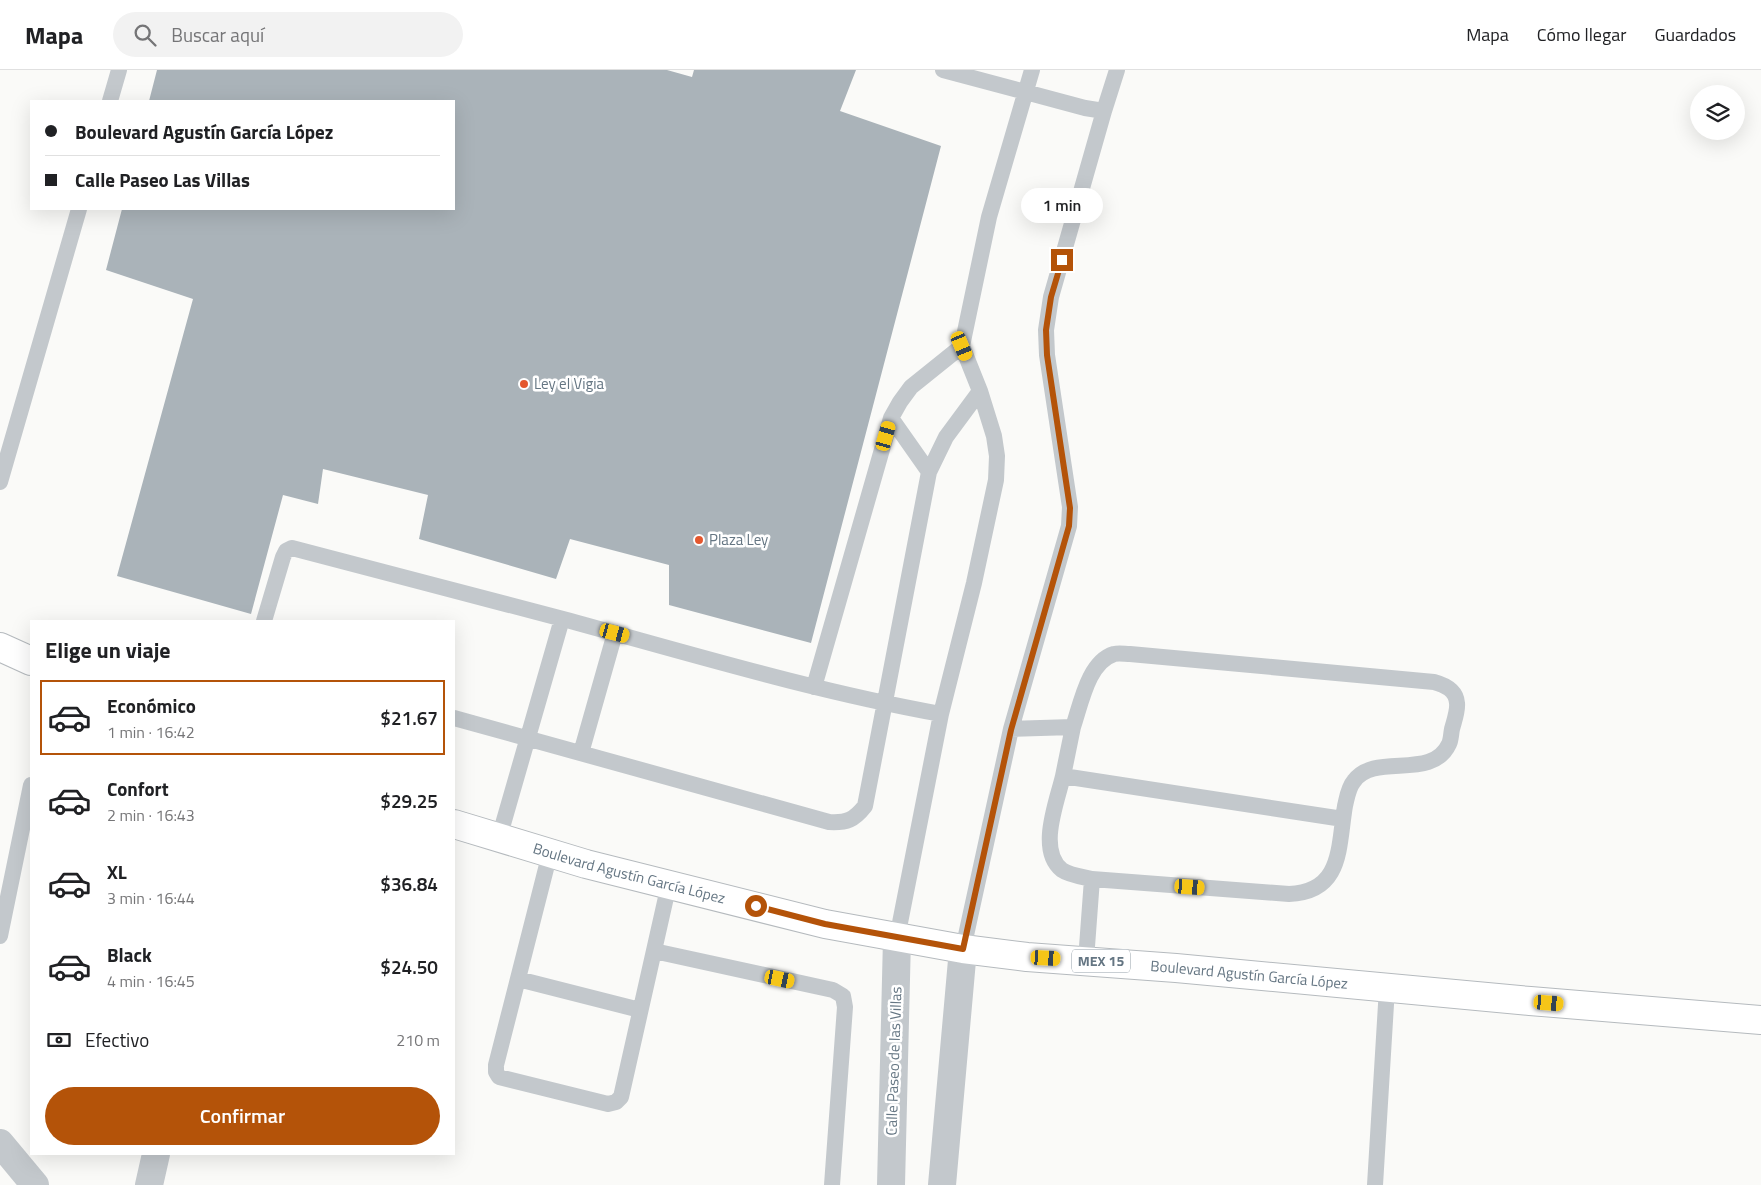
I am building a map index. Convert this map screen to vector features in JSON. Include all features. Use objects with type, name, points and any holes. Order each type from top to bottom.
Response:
[{"type":"main road","points":[[0,647],[30,661]]},
{"type":"main road","name":"Boulevard Agustín García López","points":[[455,824],[586,864],[825,924],[963,949],[1026,957],[1086,960],[1540,1002],[1761,1020]]},
{"type":"street","name":"Calle Paseo de las Villas","points":[[890,1185],[897,938]]},
{"type":"street","points":[[942,1185],[963,949]]},
{"type":"street","points":[[0,1143],[35,1185]]},
{"type":"street","points":[[150,1185],[156,1155]]},
{"type":"lane","points":[[110,100],[120,70]]},
{"type":"lane","points":[[943,70],[1025,93],[1104,111]]},
{"type":"lane","points":[[897,938],[941,714],[974,583],[996,480],[997,456],[994,436],[980,391],[962,346],[989,217],[1032,70]]},
{"type":"lane","points":[[963,949],[1011,730],[1069,526],[1070,508],[1047,355],[1046,330],[1051,297],[1116,70]]},
{"type":"lane","points":[[0,482],[79,210]]},
{"type":"lane","points":[[814,688],[891,418],[911,388],[962,346]]},
{"type":"lane","points":[[455,718],[829,822],[848,821],[858,816],[865,806],[929,472],[946,437],[980,391]]},
{"type":"lane","points":[[891,418],[929,472]]},
{"type":"lane","points":[[264,620],[283,557],[292,548],[615,633],[814,688],[941,714]]},
{"type":"lane","points":[[499,838],[562,619]]},
{"type":"lane","points":[[581,753],[615,633]]},
{"type":"lane","points":[[1115,654],[1434,682],[1445,685],[1455,693],[1457,703],[1449,745],[1439,757],[1430,762],[1364,772],[1354,781],[1349,790],[1336,865],[1324,884],[1315,890],[1302,894],[1092,879],[1063,871],[1055,863],[1048,839],[1073,727],[1093,670],[1101,661],[1115,654]]},
{"type":"lane","points":[[1011,730],[1073,727]]},
{"type":"lane","points":[[1062,776],[1343,819]]},
{"type":"lane","points":[[0,936],[26,840],[30,796]]},
{"type":"lane","points":[[550,853],[496,1065],[496,1072],[499,1077],[608,1104],[616,1102],[620,1097],[669,884]]},
{"type":"lane","points":[[1086,960],[1092,879]]},
{"type":"lane","points":[[654,951],[833,990],[843,996],[845,1006],[832,1185]]},
{"type":"lane","points":[[518,979],[640,1010]]},
{"type":"lane","points":[[1375,1185],[1388,988]]},
{"type":"building","name":"Ley el Vigia","points":[[157,70],[667,70],[692,77],[694,70],[856,70],[840,111],[941,146],[811,643],[669,605],[669,565],[570,539],[556,579],[419,539],[428,495],[323,469],[318,504],[283,495],[251,614],[117,576],[193,299],[106,270],[122,210],[455,210],[455,100],[149,100]]},
{"type":"place","name":"Ley el Vigia","points":[[524,384]]},
{"type":"place","name":"Plaza Ley","points":[[699,540]]},
{"type":"route","points":[[756,906],[825,924],[963,949],[1011,730],[1065,548],[1069,526],[1068,488],[1047,355],[1046,330],[1051,297],[1062,260]]}]
